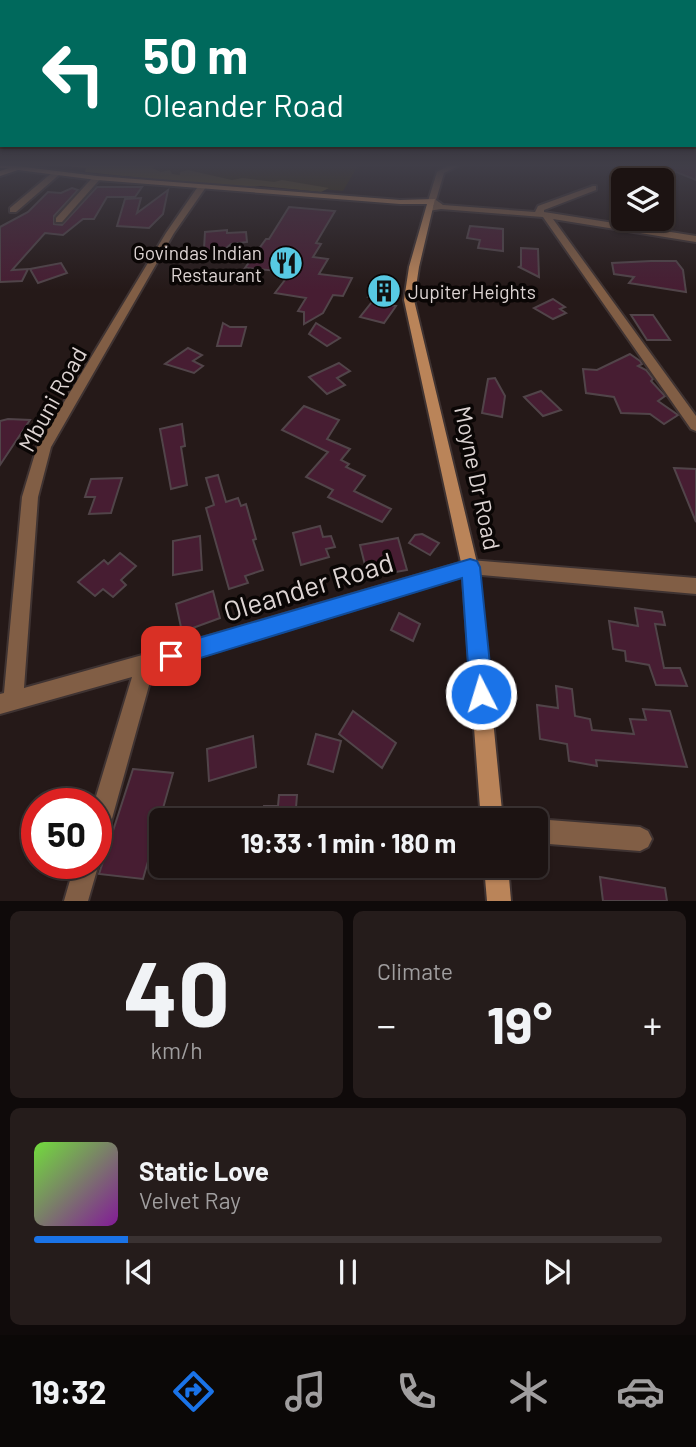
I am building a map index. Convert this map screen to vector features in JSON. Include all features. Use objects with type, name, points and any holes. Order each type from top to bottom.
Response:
[{"type":"main road","points":[[420,206],[430,208]]},
{"type":"main road","points":[[420,206],[430,208]]},
{"type":"main road","name":"Moyne Dr Road","points":[[430,208],[414,267],[410,300],[470,567],[491,808]]},
{"type":"main road","points":[[497,878],[499,901]]},
{"type":"street","points":[[13,210],[18,206]]},
{"type":"street","points":[[59,220],[72,206]]},
{"type":"street","name":"Mbuni Road","points":[[7,702],[30,497],[44,447],[170,233],[189,206]]},
{"type":"street","points":[[546,206],[539,210],[696,426]]},
{"type":"street","points":[[430,208],[543,215],[696,239]]},
{"type":"street","points":[[470,567],[696,586]]},
{"type":"street","name":"Oleander Road","points":[[7,702],[146,664],[470,567]]},
{"type":"street","points":[[109,788],[146,664]]},
{"type":"street","points":[[548,832],[639,839]]},
{"type":"street","points":[[76,901],[82,879]]},
{"type":"building","points":[[34,206],[63,206],[54,216],[54,224],[62,225],[79,206],[102,206],[94,219],[83,219],[63,235],[45,233],[12,270],[28,269],[22,281],[0,282],[0,227]]},
{"type":"building","points":[[123,206],[139,206],[137,213],[146,206],[165,206],[163,214],[149,228],[117,226]]},
{"type":"building","points":[[289,207],[335,211],[316,243],[321,244],[313,257],[328,259],[319,274],[352,278],[343,296],[333,295],[323,313],[304,324],[304,312],[298,311],[306,298],[275,293],[291,272],[245,268],[266,239],[269,239]]},
{"type":"building","points":[[470,226],[503,229],[503,251],[478,248],[480,240],[467,238]]},
{"type":"building","points":[[227,230],[227,233],[246,232],[247,242],[231,244],[214,259],[196,255],[204,249],[205,232]]},
{"type":"building","points":[[521,248],[538,249],[539,277],[519,267]]},
{"type":"building","points":[[676,261],[683,270],[686,292],[629,283],[634,277],[614,274],[612,263]]},
{"type":"building","points":[[61,263],[67,273],[38,283],[30,269]]},
{"type":"building","points":[[375,282],[398,286],[390,305],[396,306],[384,323],[360,317],[375,298],[368,297]]},
{"type":"building","points":[[553,299],[565,307],[560,309],[566,313],[553,319],[534,308]]},
{"type":"building","points":[[631,315],[653,315],[670,340],[647,340]]},
{"type":"building","points":[[223,323],[230,327],[246,327],[241,346],[217,346]]},
{"type":"building","points":[[316,323],[340,338],[327,346],[309,334]]},
{"type":"building","points":[[188,348],[202,355],[193,361],[203,366],[194,373],[165,364]]},
{"type":"building","points":[[630,354],[640,361],[642,364],[638,366],[646,370],[653,379],[651,381],[665,396],[658,401],[678,415],[664,424],[650,414],[621,413],[614,397],[586,393],[583,369],[597,370]]},
{"type":"building","points":[[339,363],[350,371],[337,378],[345,385],[327,394],[309,377]]},
{"type":"building","points":[[495,378],[505,396],[502,417],[482,413],[488,379]]},
{"type":"building","points":[[541,391],[561,410],[543,416],[524,397]]},
{"type":"building","points":[[304,406],[339,420],[327,439],[350,449],[341,460],[349,464],[346,467],[365,476],[354,491],[391,509],[382,522],[328,497],[333,490],[306,477],[328,452],[282,430]]},
{"type":"building","points":[[30,420],[0,465],[0,421]]},
{"type":"building","points":[[182,424],[185,446],[181,447],[187,485],[171,489],[160,429]]},
{"type":"building","points":[[674,468],[696,469],[696,522]]},
{"type":"building","points":[[218,475],[226,502],[238,498],[241,506],[246,504],[256,539],[253,540],[263,570],[245,576],[248,583],[229,589],[206,508],[214,505],[206,478]]},
{"type":"building","points":[[122,478],[111,513],[89,514],[95,497],[85,497],[91,479]]},
{"type":"building","points":[[320,526],[323,537],[331,536],[335,547],[326,549],[329,557],[301,565],[293,533]]},
{"type":"building","points":[[422,534],[439,543],[430,555],[409,543],[415,535]]},
{"type":"building","points":[[200,536],[202,570],[173,575],[173,541]]},
{"type":"building","points":[[398,538],[407,570],[368,577],[360,545]]},
{"type":"building","points":[[120,553],[136,566],[121,580],[126,585],[113,597],[103,589],[95,596],[78,582],[104,560],[108,564]]},
{"type":"building","points":[[213,591],[220,618],[182,632],[176,604]]},
{"type":"building","points":[[635,608],[662,612],[665,625],[655,624],[664,668],[680,668],[687,686],[656,685],[649,665],[626,661],[625,651],[613,649],[609,621],[638,626]]},
{"type":"building","points":[[399,613],[420,624],[413,641],[391,630]]},
{"type":"building","points":[[556,686],[572,689],[575,716],[590,719],[592,730],[634,734],[630,719],[646,720],[643,709],[670,711],[687,767],[596,760],[597,766],[569,761],[567,744],[540,739],[537,705],[558,708]]},
{"type":"building","points":[[353,711],[396,743],[382,768],[339,734]]},
{"type":"building","points":[[316,734],[341,741],[333,772],[308,764]]},
{"type":"building","points":[[253,736],[256,767],[209,781],[207,749]]},
{"type":"building","points":[[133,769],[173,773],[163,808],[149,808],[149,858],[143,879],[112,875],[112,834]]},
{"type":"building","points":[[279,795],[297,795],[296,808],[264,808],[278,806]]},
{"type":"building","points":[[600,877],[665,888],[667,901],[603,901]]},
{"type":"place","name":"Govindas Indian Restaurant","points":[[286,263]]},
{"type":"place","name":"Jupiter Heights","points":[[384,291]]},
{"type":"route","points":[[171,656],[470,567],[481,694]]}]
